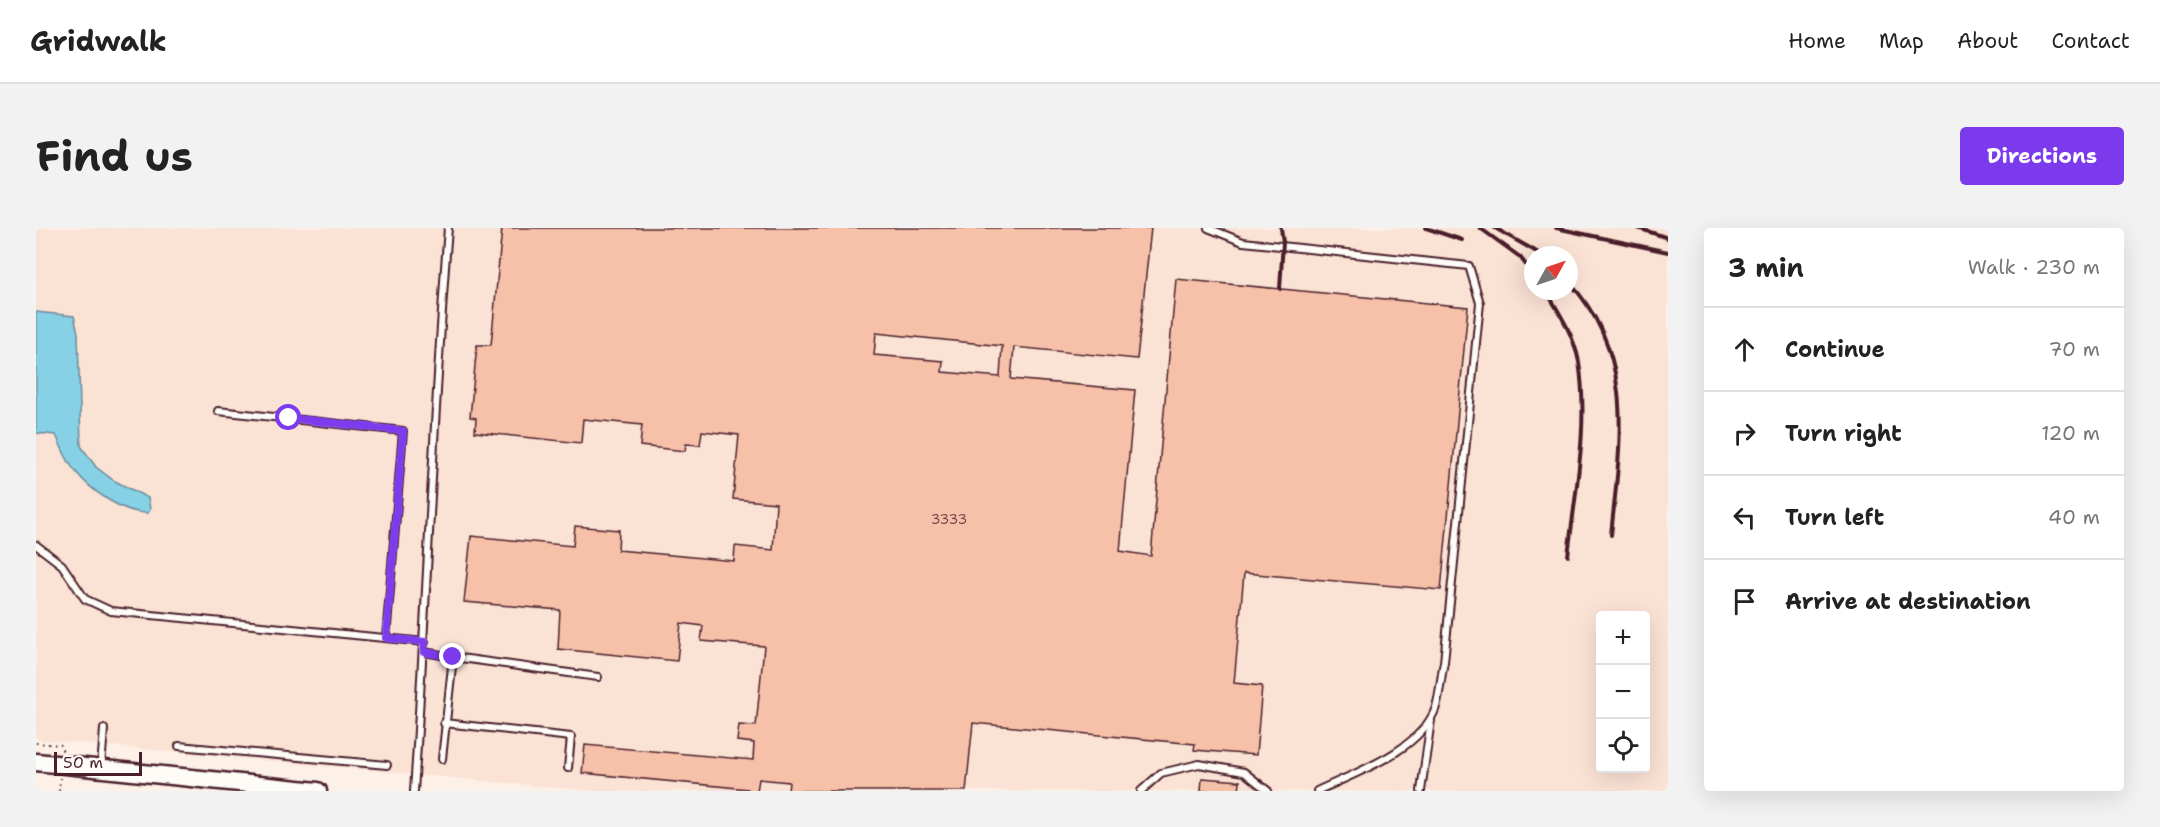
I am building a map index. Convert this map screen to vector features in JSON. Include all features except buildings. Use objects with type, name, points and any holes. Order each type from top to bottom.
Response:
[{"type":"main road","points":[[36,762],[318,791]]},
{"type":"lane","points":[[414,791],[430,553],[434,405],[448,228]]},
{"type":"lane","points":[[1208,228],[1243,242],[1469,266],[1480,303],[1444,662],[1436,709],[1423,731],[1400,750],[1317,791]]},
{"type":"lane","points":[[218,411],[403,431],[386,638]]},
{"type":"lane","points":[[36,545],[62,565],[85,599],[111,611],[425,642]]},
{"type":"lane","points":[[424,652],[598,677]]},
{"type":"lane","points":[[442,759],[444,723],[453,657]]},
{"type":"lane","points":[[1421,791],[1432,715]]},
{"type":"lane","points":[[444,723],[571,737],[568,768]]},
{"type":"lane","points":[[100,769],[104,729]]},
{"type":"lane","points":[[179,746],[387,765]]},
{"type":"lane","points":[[1141,791],[1161,773],[1199,764],[1244,772],[1268,791]]},
{"type":"path","points":[[36,743],[62,745],[62,752]]},
{"type":"path","points":[[59,791],[60,779]]},
{"type":"shaded area","points":[[36,228],[1668,228],[1668,791],[593,791],[36,739]]},
{"type":"water","points":[[36,312],[74,316],[78,333],[81,446],[96,467],[113,480],[148,498],[150,509],[148,513],[129,510],[99,494],[73,468],[56,435],[36,433]]},
{"type":"railway","points":[[1280,289],[1283,242],[1281,228]]},
{"type":"railway","points":[[1426,228],[1462,240]]},
{"type":"railway","points":[[1480,228],[1524,262]]},
{"type":"railway","points":[[1495,228],[1526,246]]},
{"type":"railway","points":[[1556,228],[1668,252]]},
{"type":"railway","points":[[1638,228],[1668,238]]},
{"type":"railway","points":[[1578,293],[1591,310],[1606,340],[1615,370],[1620,435],[1611,535]]},
{"type":"railway","points":[[1551,300],[1574,343],[1582,386],[1580,459],[1568,556]]},
{"type":"route","points":[[289,418],[403,431],[386,638],[425,642],[424,652],[453,657]]}]
